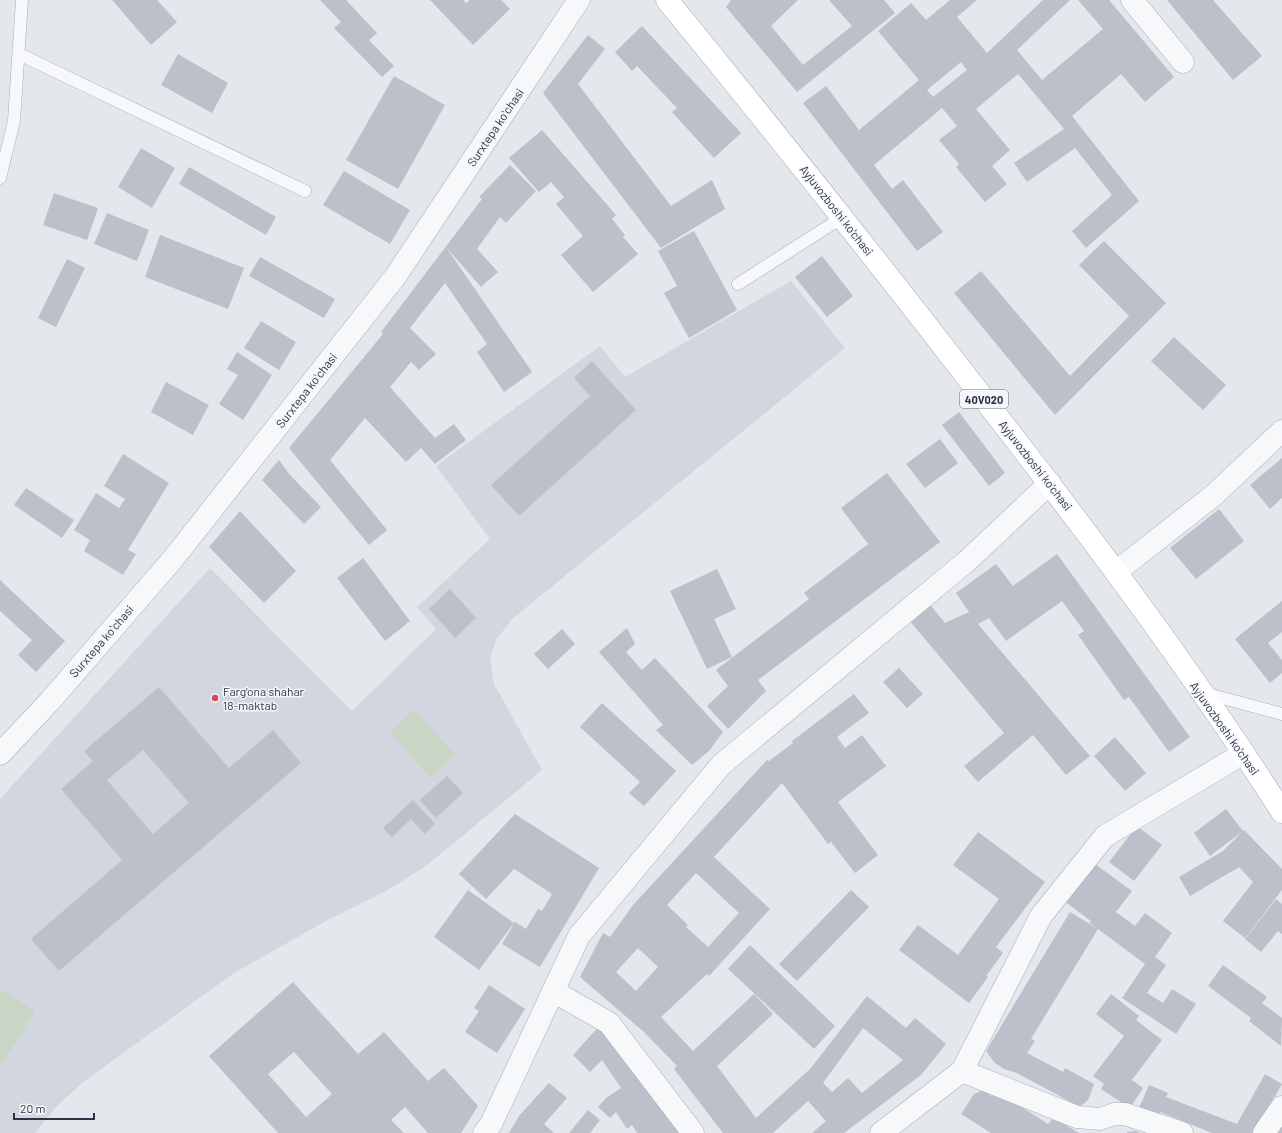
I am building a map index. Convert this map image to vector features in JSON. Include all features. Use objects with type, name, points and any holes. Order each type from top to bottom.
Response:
[{"type":"main road","name":"Ayjuvozboshi ko'chasi","points":[[667,0],[843,217],[1050,483],[1116,572],[1201,692],[1244,753],[1282,812]]},
{"type":"street","name":"Surxtepa koʻchasi","points":[[0,754],[50,701],[173,559],[395,278],[579,0]]},
{"type":"street","points":[[1132,0],[1183,62]]},
{"type":"street","points":[[1116,572],[1214,494],[1282,431]]},
{"type":"street","points":[[484,1133],[491,1124],[579,936],[721,765],[967,561],[1050,483]]},
{"type":"street","points":[[881,1133],[962,1071],[1041,916],[1105,836],[1244,753]]},
{"type":"street","points":[[553,991],[609,1023],[693,1133]]},
{"type":"street","points":[[962,1071],[1077,1117],[1100,1119],[1114,1114],[1125,1114],[1182,1133]]},
{"type":"street","points":[[1264,1133],[1282,1107]]},
{"type":"lane","points":[[0,178],[14,121],[22,0]]},
{"type":"lane","points":[[19,54],[305,191]]},
{"type":"lane","points":[[738,284],[843,217]]},
{"type":"lane","points":[[1201,692],[1282,714]]},
{"type":"shaded area","name":"Farg'ona shahar 18-maktab","points":[[791,281],[845,348],[512,619],[496,640],[490,659],[494,684],[542,770],[426,866],[386,891],[326,921],[234,973],[83,1082],[56,1107],[35,1133],[0,1133],[0,799],[210,568],[352,711],[436,629],[417,607],[490,539],[436,466],[600,346],[625,377]]},
{"type":"green space","points":[[414,710],[455,754],[430,777],[390,732]]},
{"type":"green space","points":[[0,989],[35,1011],[0,1067]]},
{"type":"building","points":[[112,0],[157,0],[177,22],[151,45]]},
{"type":"building","points":[[320,0],[346,0],[377,33],[369,40],[394,66],[382,77],[334,28],[341,22]]},
{"type":"building","points":[[430,0],[463,0],[466,3],[470,0],[501,0],[510,9],[473,45]]},
{"type":"building","points":[[731,0],[798,0],[771,26],[803,65],[852,26],[829,0],[884,0],[895,13],[797,92],[726,7]]},
{"type":"building","points":[[950,0],[977,0],[957,17],[987,53],[1043,0],[1070,0],[1017,50],[1042,80],[1103,29],[1078,0],[1109,0],[1174,77],[1145,102],[1121,74],[1072,116],[1139,201],[1086,248],[1072,231],[1112,195],[1075,148],[1027,182],[1014,163],[1064,129],[1018,74],[976,109],[1010,150],[992,166],[1007,184],[985,202],[956,167],[959,164],[939,140],[957,126],[942,108],[874,165],[892,189],[903,180],[943,232],[917,251],[803,103],[826,86],[859,130],[919,80],[878,31],[911,3],[926,20]],"holes":[[[961,62],[967,70],[933,97],[927,90]]]},
{"type":"building","points":[[1167,0],[1213,0],[1262,56],[1233,80]]},
{"type":"building","points":[[642,26],[741,133],[714,158],[672,112],[677,108],[637,66],[632,71],[615,52]]},
{"type":"building","points":[[588,35],[605,49],[578,84],[671,206],[712,180],[725,209],[661,248],[543,93]]},
{"type":"building","points":[[178,54],[228,83],[212,113],[161,85]]},
{"type":"building","points":[[394,76],[445,105],[398,189],[346,160]]},
{"type":"building","points":[[542,130],[616,215],[612,219],[625,235],[623,237],[638,254],[593,292],[561,255],[583,236],[556,204],[564,197],[551,182],[539,192],[509,158]]},
{"type":"building","points":[[141,148],[175,168],[152,208],[118,187]]},
{"type":"building","points":[[510,165],[536,191],[506,223],[500,217],[477,249],[498,272],[481,287],[446,247],[532,372],[504,392],[477,352],[487,344],[445,283],[410,328],[436,354],[419,370],[411,362],[390,387],[435,438],[454,424],[466,440],[435,464],[421,448],[406,462],[365,418],[330,460],[387,530],[369,545],[289,448],[383,334],[381,332],[482,199],[479,197]]},
{"type":"building","points":[[189,167],[276,217],[266,235],[179,184]]},
{"type":"building","points":[[344,171],[410,210],[390,244],[323,205]]},
{"type":"building","points":[[54,193],[98,208],[87,240],[43,225]]},
{"type":"building","points":[[107,213],[149,230],[137,261],[94,244]]},
{"type":"building","points":[[694,231],[737,310],[689,338],[664,293],[677,286],[658,251]]},
{"type":"building","points":[[160,235],[244,268],[228,309],[145,277]]},
{"type":"building","points":[[1104,241],[1166,303],[1055,415],[954,293],[981,271],[1070,376],[1129,316],[1079,265]]},
{"type":"building","points":[[822,256],[853,296],[827,317],[795,277]]},
{"type":"building","points":[[260,257],[335,299],[324,318],[249,276]]},
{"type":"building","points":[[67,259],[85,268],[56,327],[38,318]]},
{"type":"building","points":[[261,321],[296,342],[279,370],[244,348]]},
{"type":"building","points":[[1174,337],[1226,385],[1203,410],[1151,361]]},
{"type":"building","points":[[237,352],[272,375],[243,420],[219,404],[238,375],[227,369]]},
{"type":"building","points":[[592,361],[636,410],[519,516],[491,485],[590,396],[574,378]]},
{"type":"building","points":[[166,382],[209,405],[193,435],[151,412]]},
{"type":"building","points":[[959,412],[1005,473],[989,486],[942,425]]},
{"type":"building","points":[[940,439],[958,463],[925,488],[906,464]]},
{"type":"building","points":[[123,454],[169,483],[128,550],[136,554],[123,575],[84,551],[90,540],[74,530],[96,493],[119,508],[125,499],[104,486]]},
{"type":"building","points":[[1282,458],[1282,498],[1270,509],[1250,485]]},
{"type":"building","points":[[279,460],[290,475],[321,507],[304,524],[262,480]]},
{"type":"building","points":[[887,473],[940,542],[758,680],[766,691],[728,729],[707,706],[728,686],[716,670],[809,599],[804,593],[868,544],[841,508]]},
{"type":"building","points":[[26,488],[74,520],[62,538],[14,505]]},
{"type":"building","points":[[1219,509],[1244,541],[1196,579],[1170,548]]},
{"type":"building","points":[[240,511],[296,571],[264,603],[209,547]]},
{"type":"building","points":[[1057,554],[1190,737],[1169,752],[1129,697],[1124,700],[1078,635],[1084,631],[1062,601],[1006,641],[989,618],[978,624],[1090,756],[1066,775],[1033,735],[978,782],[964,766],[1004,733],[908,619],[928,602],[945,623],[969,612],[956,593],[996,564],[1013,586]]},
{"type":"building","points":[[363,558],[410,621],[385,641],[337,578]]},
{"type":"building","points":[[717,569],[736,609],[714,619],[732,657],[707,669],[670,591]]},
{"type":"building","points":[[0,580],[65,641],[36,672],[18,655],[32,640],[0,611]]},
{"type":"building","points":[[450,589],[476,618],[455,638],[429,609]]},
{"type":"building","points":[[1282,601],[1282,632],[1268,643],[1282,660],[1282,673],[1270,683],[1235,639]]},
{"type":"building","points":[[627,628],[635,644],[626,652],[642,670],[655,658],[723,732],[709,751],[692,765],[656,730],[663,725],[599,652]]},
{"type":"building","points":[[562,629],[575,644],[548,669],[534,654]]},
{"type":"building","points":[[899,668],[923,694],[907,708],[883,682]]},
{"type":"building","points":[[159,687],[229,768],[273,730],[301,763],[59,971],[31,939],[122,860],[61,789],[93,761],[84,751]],"holes":[[[143,750],[189,803],[153,834],[107,780]]]},
{"type":"building","points":[[854,694],[869,713],[837,737],[845,748],[862,735],[886,766],[838,802],[878,855],[855,873],[831,842],[828,844],[782,783],[714,857],[770,909],[709,976],[707,974],[661,1017],[693,1051],[754,994],[773,1014],[717,1066],[756,1118],[810,1069],[867,996],[906,1028],[915,1018],[946,1044],[921,1075],[844,1133],[812,1133],[826,1121],[808,1101],[773,1133],[723,1133],[674,1069],[677,1066],[644,1032],[580,977],[603,933],[610,937],[633,905],[767,760],[769,761],[793,743],[792,741]],"holes":[[[696,873],[739,913],[708,947],[686,927],[688,925],[667,905]],[[638,948],[658,967],[636,991],[616,972]],[[863,1028],[903,1060],[862,1093],[848,1078],[832,1092],[823,1083]]]},
{"type":"building","points":[[602,703],[676,771],[644,806],[629,793],[640,782],[580,727]]},
{"type":"building","points":[[1115,737],[1146,773],[1125,791],[1094,756]]},
{"type":"building","points":[[447,776],[463,793],[436,818],[420,800]]},
{"type":"building","points":[[413,800],[435,824],[425,834],[411,819],[392,837],[383,828]]},
{"type":"building","points":[[1226,809],[1243,831],[1210,856],[1194,833]]},
{"type":"building","points":[[515,814],[599,868],[540,967],[502,944],[515,922],[526,929],[538,909],[542,911],[552,894],[514,869],[486,899],[459,874]]},
{"type":"building","points":[[1137,826],[1162,845],[1134,881],[1109,862]]},
{"type":"building","points":[[1244,830],[1282,869],[1282,890],[1245,938],[1223,921],[1253,882],[1239,867],[1190,896],[1179,877],[1223,851]]},
{"type":"building","points":[[978,832],[1045,882],[996,947],[1003,953],[969,1003],[899,950],[918,925],[958,955],[999,899],[953,865]]},
{"type":"building","points":[[1088,859],[1132,891],[1116,912],[1135,926],[1145,913],[1172,933],[1155,957],[1166,965],[1147,993],[1163,1003],[1172,989],[1196,1004],[1176,1034],[1122,998],[1145,964],[1060,898]]},
{"type":"building","points":[[468,890],[514,923],[479,970],[434,937]]},
{"type":"building","points":[[851,890],[869,907],[797,981],[779,964]]},
{"type":"building","points":[[1276,899],[1282,904],[1282,934],[1278,931],[1261,952],[1245,939]]},
{"type":"building","points":[[1070,912],[1098,929],[1031,1039],[1035,1041],[1027,1053],[1063,1072],[1065,1068],[1094,1084],[1088,1100],[1080,1107],[1017,1073],[1004,1069],[995,1063],[986,1051]]},
{"type":"building","points":[[750,945],[835,1026],[814,1049],[728,969]]},
{"type":"building","points":[[1223,965],[1267,997],[1262,1003],[1282,1018],[1281,1046],[1249,1021],[1251,1018],[1208,986]]},
{"type":"building","points":[[293,982],[358,1054],[384,1032],[428,1081],[444,1068],[478,1106],[461,1133],[428,1133],[405,1107],[391,1120],[404,1133],[278,1133],[209,1056]],"holes":[[[294,1052],[332,1094],[306,1117],[268,1074]]]},
{"type":"building","points":[[489,985],[525,1009],[497,1053],[465,1032],[479,1011],[474,1008]]},
{"type":"building","points":[[1111,994],[1139,1016],[1136,1020],[1162,1040],[1132,1080],[1143,1088],[1130,1108],[1101,1089],[1104,1084],[1093,1076],[1124,1036],[1096,1014]]},
{"type":"building","points":[[603,1022],[680,1133],[637,1133],[632,1125],[627,1129],[616,1112],[610,1118],[598,1107],[606,1098],[621,1088],[602,1060],[590,1072],[573,1055]]},
{"type":"building","points":[[1265,1074],[1282,1084],[1254,1133],[1212,1133],[1160,1112],[1158,1116],[1139,1108],[1149,1085],[1168,1093],[1166,1097],[1237,1124]]},
{"type":"building","points":[[549,1083],[567,1098],[544,1124],[554,1133],[509,1133],[519,1116]]},
{"type":"building","points":[[983,1090],[991,1096],[995,1090],[1048,1124],[1053,1118],[1079,1133],[991,1133],[961,1114],[974,1094]]},
{"type":"building","points":[[588,1110],[600,1120],[590,1133],[569,1133]]},
{"type":"building","points":[[1282,1120],[1282,1133],[1274,1133]]},
{"type":"building","points":[[1136,1131],[1140,1133],[1127,1133],[1127,1132]]},
{"type":"place","name":"Farg'ona shahar 18-maktab","points":[[215,698]]}]
